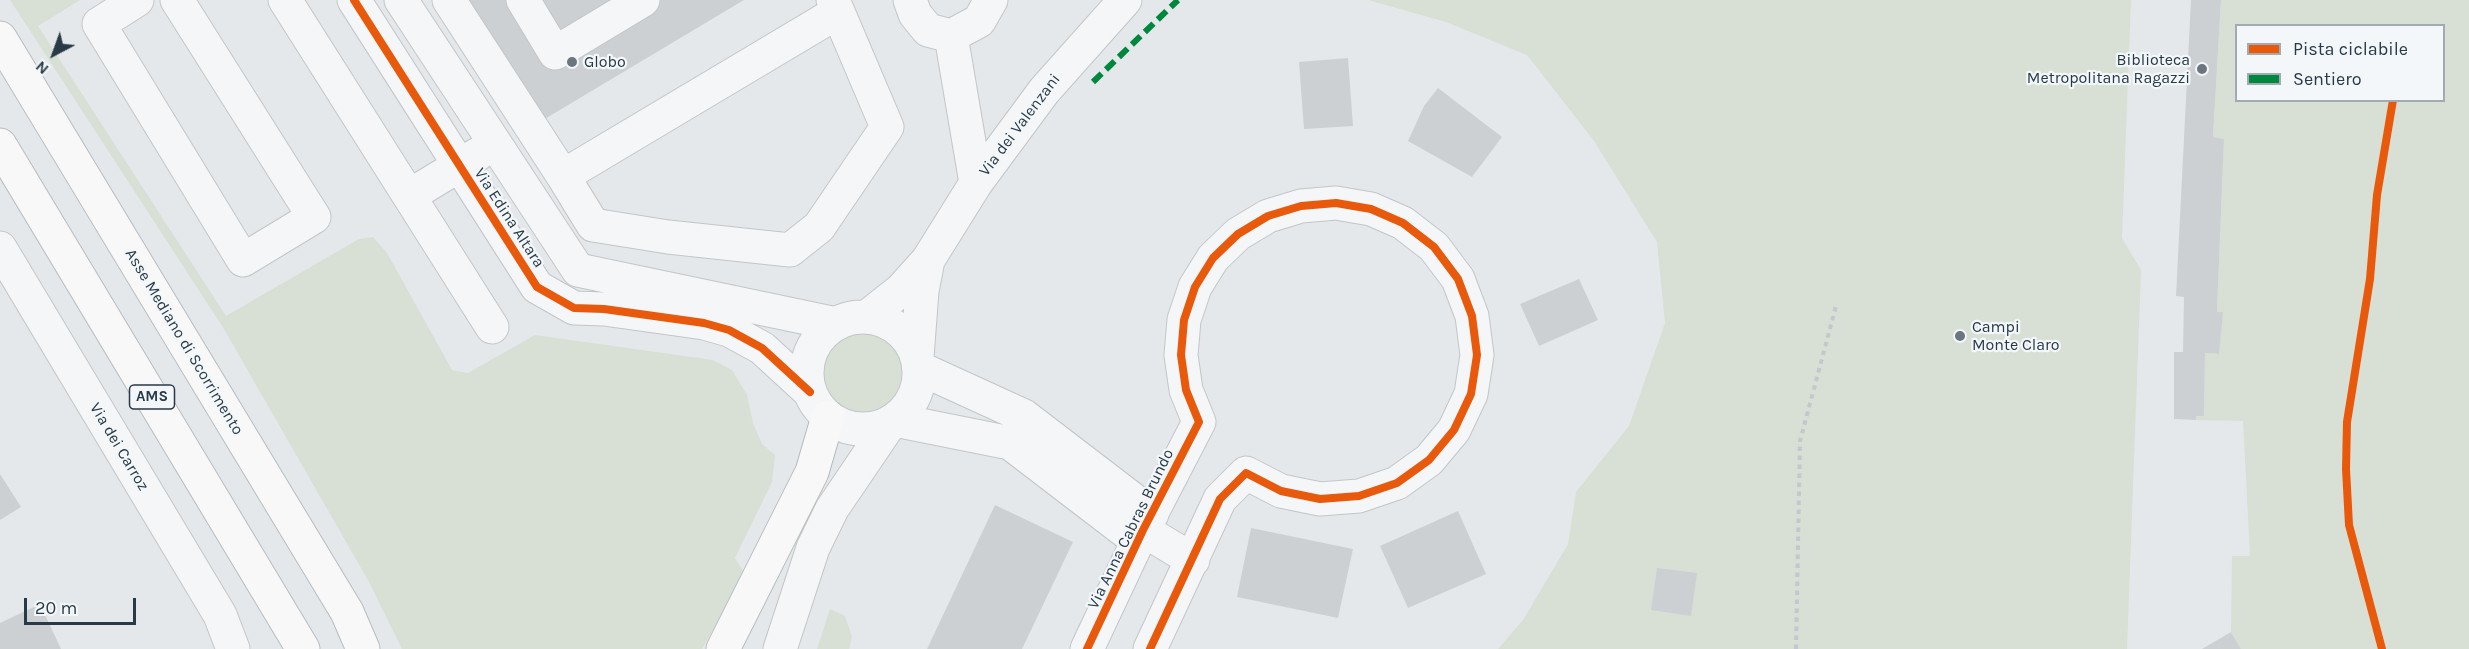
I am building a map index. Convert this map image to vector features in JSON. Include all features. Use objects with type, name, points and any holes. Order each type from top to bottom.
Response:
[{"type":"highway","name":"Asse Mediano di Scorrimento","points":[[0,38],[347,612],[363,649]]},
{"type":"highway","name":"AMS","points":[[0,145],[303,649]]},
{"type":"highway","points":[[723,649],[812,472],[819,405]]},
{"type":"street","points":[[137,0],[99,24],[243,260],[314,217],[177,0]]},
{"type":"street","points":[[285,0],[492,327]]},
{"type":"street","name":"Via Edina Altara","points":[[354,0],[537,286],[574,308],[704,323],[729,330],[762,348],[819,405]]},
{"type":"street","name":"Via Edina Altara","points":[[401,0],[578,270],[667,289],[851,320]]},
{"type":"street","points":[[449,0],[593,225],[668,237],[790,250],[819,227],[887,127],[835,6],[563,176]]},
{"type":"street","points":[[523,0],[555,53],[643,0]]},
{"type":"street","points":[[910,0],[915,15],[928,30],[951,36],[979,21],[991,0]]},
{"type":"street","name":"Via dei Valenzani","points":[[819,405],[807,377],[814,346],[823,333],[851,320],[901,290],[927,261],[976,183],[1044,91],[1125,0]]},
{"type":"street","points":[[951,36],[976,183]]},
{"type":"street","points":[[409,195],[495,143]]},
{"type":"street","name":"Via Anna Cabras Brundo","points":[[893,421],[1010,443],[1144,528],[1193,560],[1220,500],[1246,473],[1281,491],[1320,499],[1359,496],[1397,483],[1429,460],[1454,430],[1471,394],[1477,355],[1472,316],[1458,279],[1434,248],[1403,223],[1371,209],[1336,203],[1301,206],[1268,216],[1238,234],[1213,258],[1195,287],[1184,320],[1181,355],[1186,390],[1199,422],[1144,528],[1087,649]]},
{"type":"street","points":[[667,289],[668,237]]},
{"type":"street","name":"Via dei Carroz","points":[[0,248],[220,615],[233,649]]},
{"type":"street","name":"Via dei Valenzani","points":[[780,649],[813,549],[828,519],[893,421],[904,412],[916,392],[922,291],[927,261]]},
{"type":"street","points":[[851,320],[897,328],[912,346],[918,362]]},
{"type":"street","name":"Via Anna Cabras Brundo","points":[[918,362],[1024,416],[1144,528]]},
{"type":"street","points":[[819,405],[857,430],[881,427],[893,421]]},
{"type":"street","points":[[1150,649],[1193,560]]},
{"type":"path","points":[[1796,649],[1800,441],[1836,306]]},
{"type":"shaded area","points":[[10,0],[80,0],[38,26],[226,316],[359,239],[373,237],[387,253],[452,370],[468,373],[535,335],[713,360],[732,370],[747,395],[753,423],[762,444],[775,455],[772,482],[735,558],[745,574],[702,649],[402,649],[369,582],[224,329]]},
{"type":"shaded area","name":"Campi Monte Claro","points":[[1368,0],[2131,0],[2122,238],[2141,270],[2127,649],[1498,649],[1523,620],[1568,544],[1576,492],[1629,426],[1665,323],[1657,242],[1594,141],[1527,55],[1446,22]]},
{"type":"shaded area","points":[[2221,0],[2469,0],[2469,649],[2241,649],[2231,632],[2232,556],[2250,556],[2243,421],[2196,420],[2196,416],[2204,415],[2205,353],[2219,354],[2222,313],[2217,312],[2224,139],[2213,137]]},
{"type":"shaded area","points":[[863,324],[882,328],[899,338],[909,355],[913,374],[909,393],[899,410],[882,420],[863,424],[844,420],[827,410],[817,393],[813,374],[817,355],[827,338],[844,328]]},
{"type":"shaded area","points":[[830,609],[845,616],[852,637],[849,649],[817,649]]},
{"type":"building","name":"Globo","points":[[469,0],[744,0],[538,123]]},
{"type":"building","points":[[2191,0],[2221,0],[2213,137],[2224,139],[2217,312],[2223,312],[2219,354],[2205,353],[2204,416],[2196,416],[2196,420],[2174,419],[2174,352],[2183,352],[2184,297],[2176,296]]},
{"type":"building","points":[[1348,58],[1353,126],[1304,129],[1299,62]]},
{"type":"building","points":[[1438,88],[1502,137],[1472,177],[1408,141],[1424,106]]},
{"type":"building","points":[[1579,279],[1598,320],[1539,346],[1520,304]]},
{"type":"building","points":[[0,474],[21,507],[0,520]]},
{"type":"building","points":[[995,505],[1073,542],[1022,649],[927,649]]},
{"type":"building","points":[[1458,511],[1486,574],[1408,608],[1380,546]]},
{"type":"building","points":[[1251,528],[1353,549],[1338,618],[1237,597]]},
{"type":"building","points":[[1657,568],[1697,573],[1691,616],[1651,610]]},
{"type":"building","points":[[40,604],[61,649],[0,649],[0,623]]},
{"type":"building","points":[[2231,632],[2241,649],[2202,649]]},
{"type":"marked path","points":[[1093,82],[1178,0]]},
{"type":"cycle path","points":[[354,0],[537,287],[574,308],[604,309],[704,323],[729,330],[762,348],[810,392]]},
{"type":"cycle path","points":[[2382,649],[2349,525],[2346,469],[2347,422],[2370,279],[2377,195],[2393,102]]},
{"type":"cycle path","points":[[1087,649],[1143,530],[1199,422],[1186,390],[1181,355],[1184,320],[1195,287],[1213,258],[1238,234],[1268,216],[1301,206],[1336,203],[1371,209],[1403,223],[1434,247],[1458,279],[1472,316],[1477,355],[1471,394],[1454,430],[1429,460],[1397,483],[1359,496],[1320,499],[1281,491],[1246,473],[1220,499],[1150,649]]},
{"type":"place","name":"Globo","points":[[572,62]]},
{"type":"place","name":"Biblioteca Metropolitana Ragazzi","points":[[2202,69]]},
{"type":"place","name":"Campi Monte Claro","points":[[1960,336]]}]
